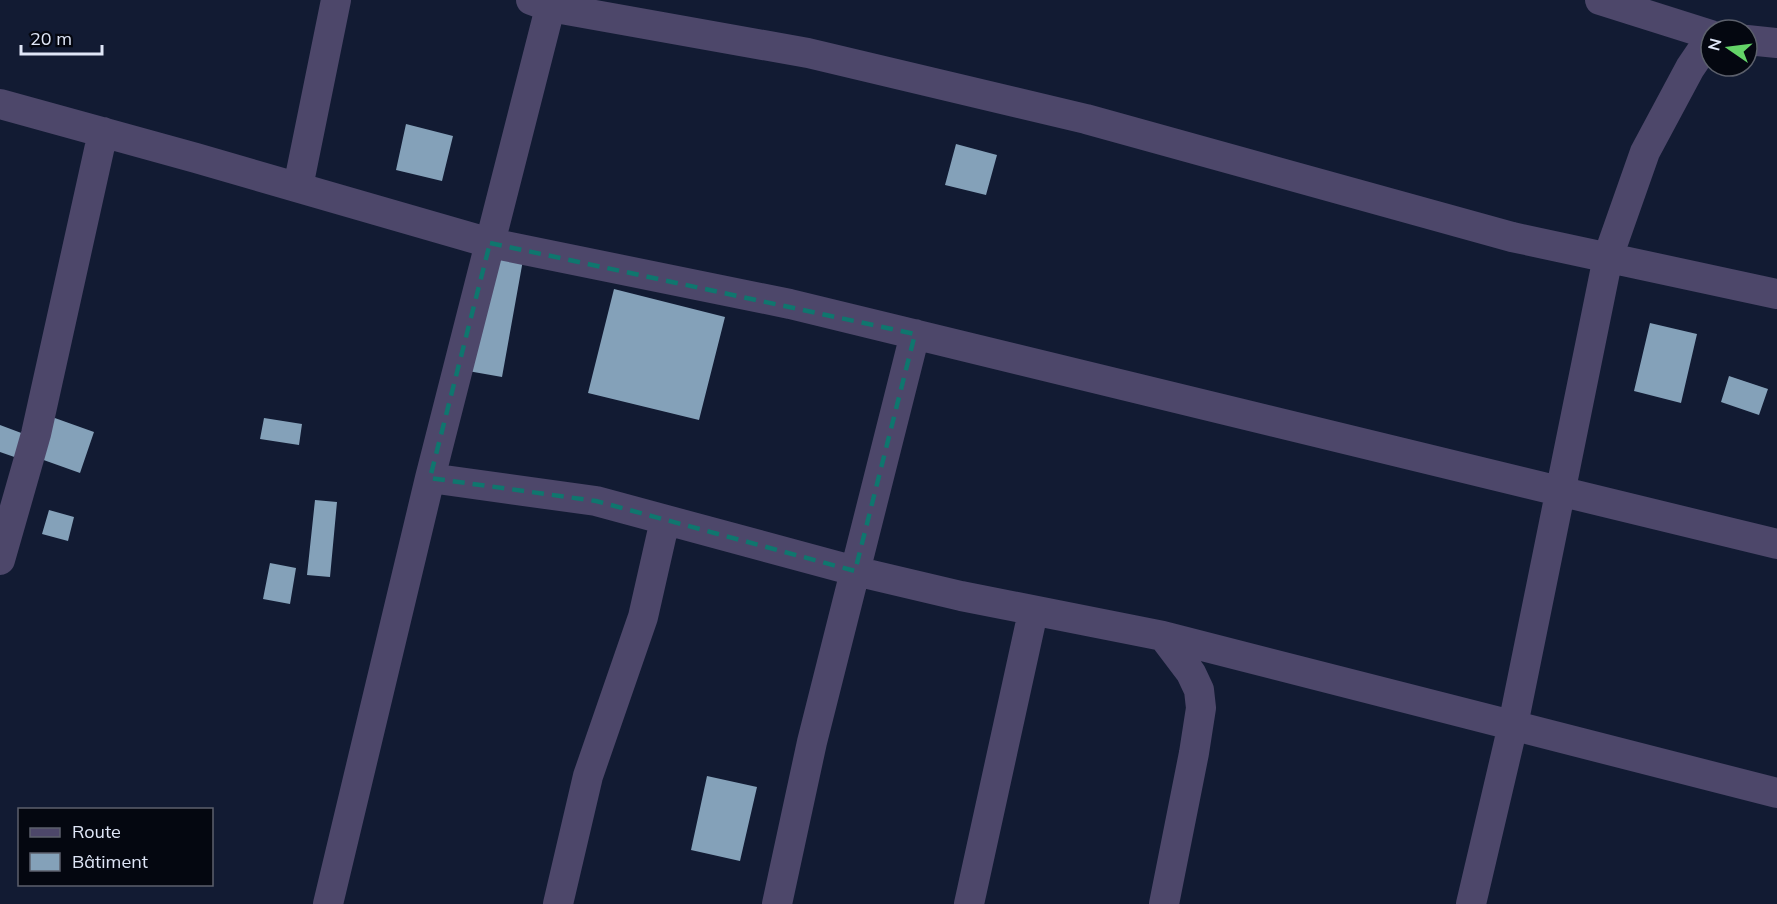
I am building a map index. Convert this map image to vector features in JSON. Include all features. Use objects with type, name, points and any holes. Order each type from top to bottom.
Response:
[{"type":"street","points":[[298,187],[336,0]]},
{"type":"street","points":[[1600,0],[1699,32]]},
{"type":"street","points":[[328,904],[429,478],[490,243],[544,2],[808,53],[1086,119],[1512,237],[1777,294]]},
{"type":"street","points":[[1759,41],[1777,43]]},
{"type":"street","points":[[1471,904],[1513,725],[1608,257],[1645,152],[1699,54]]},
{"type":"street","points":[[0,104],[490,243],[790,304],[1777,544]]},
{"type":"street","points":[[0,560],[36,434],[103,132]]},
{"type":"street","points":[[777,904],[812,741],[915,334]]},
{"type":"street","points":[[429,478],[596,501],[855,571],[1033,612],[1163,636],[1777,793]]},
{"type":"street","points":[[558,904],[588,777],[643,617],[665,520]]},
{"type":"street","points":[[969,904],[1033,612]]},
{"type":"street","points":[[1163,636],[1191,673],[1199,690],[1201,708],[1164,904]]},
{"type":"highlighted area","points":[[490,243],[915,334],[855,571],[596,501],[430,478]]},
{"type":"building","points":[[406,124],[453,136],[442,181],[396,170]]},
{"type":"building","points":[[956,144],[997,155],[986,195],[945,185]]},
{"type":"building","points":[[489,254],[523,260],[502,377],[468,371]]},
{"type":"building","points":[[614,289],[725,317],[699,420],[588,393]]},
{"type":"building","points":[[1650,323],[1697,334],[1681,403],[1634,391]]},
{"type":"building","points":[[1729,376],[1768,389],[1759,415],[1721,402]]},
{"type":"building","points":[[52,417],[94,432],[80,473],[38,458]]},
{"type":"building","points":[[264,418],[302,424],[299,445],[260,439]]},
{"type":"building","points":[[0,425],[32,437],[23,460],[0,452]]},
{"type":"building","points":[[315,500],[337,502],[330,577],[307,575]]},
{"type":"building","points":[[49,510],[74,517],[68,541],[42,534]]},
{"type":"building","points":[[270,563],[296,568],[290,604],[263,599]]},
{"type":"building","points":[[707,776],[757,787],[740,861],[691,850]]}]
